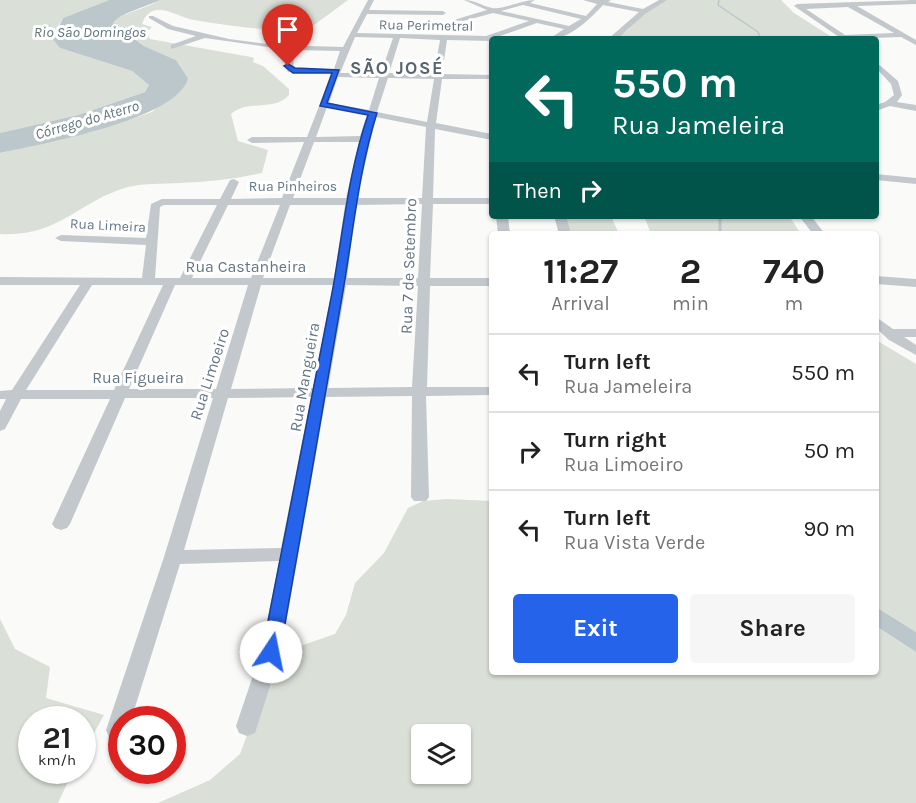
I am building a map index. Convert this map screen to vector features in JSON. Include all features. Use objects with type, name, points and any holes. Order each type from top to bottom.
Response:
[{"type":"street","name":"Rua Limoeiro","points":[[125,706],[173,557],[255,283],[348,42],[371,0]]},
{"type":"street","points":[[468,0],[494,10],[571,29]]},
{"type":"street","points":[[586,0],[643,11]]},
{"type":"street","points":[[616,36],[629,27],[643,11],[664,0]]},
{"type":"street","points":[[792,0],[843,36]]},
{"type":"street","points":[[840,0],[916,43]]},
{"type":"street","points":[[439,33],[494,10],[525,1],[587,18]]},
{"type":"street","points":[[895,1],[916,12]]},
{"type":"street","points":[[798,6],[915,1]]},
{"type":"street","points":[[558,36],[587,18],[605,2]]},
{"type":"street","points":[[364,12],[399,9],[394,20]]},
{"type":"street","name":"Rua 7 de Setembro","points":[[399,9],[444,10],[439,33],[439,76],[431,125],[423,282],[419,392],[420,497]]},
{"type":"street","name":"Rua Perimetral","points":[[151,17],[155,22],[204,36],[292,48],[348,42],[391,33],[439,33],[489,39]]},
{"type":"street","points":[[499,36],[537,21]]},
{"type":"street","name":"Rua Mangueira","points":[[247,726],[271,652],[339,282],[351,201],[364,140],[385,75],[391,33]]},
{"type":"street","points":[[874,36],[916,34]]},
{"type":"street","points":[[174,47],[204,36]]},
{"type":"street","points":[[292,48],[288,59],[288,66],[291,70],[489,77]]},
{"type":"street","points":[[879,67],[897,85],[897,99],[879,107]]},
{"type":"street","points":[[323,104],[489,136]]},
{"type":"street","points":[[890,104],[916,108]]},
{"type":"street","points":[[252,140],[364,140]]},
{"type":"street","points":[[879,177],[916,181]]},
{"type":"street","points":[[62,524],[120,395],[177,282],[226,201],[234,182]]},
{"type":"street","name":"Rua Pinheiros","points":[[153,242],[155,206],[166,202],[489,201]]},
{"type":"street","points":[[807,219],[817,231]]},
{"type":"street","name":"Rua Limeira","points":[[61,238],[153,242]]},
{"type":"street","points":[[147,282],[153,242]]},
{"type":"street","points":[[879,280],[916,283]]},
{"type":"street","name":"Rua Castanheira","points":[[0,281],[489,282]]},
{"type":"street","points":[[0,426],[16,395],[88,282]]},
{"type":"street","points":[[879,324],[894,337],[916,351]]},
{"type":"street","points":[[894,337],[895,333],[916,333]]},
{"type":"street","name":"Rua Figueira","points":[[0,395],[489,391]]},
{"type":"street","points":[[173,557],[290,554]]},
{"type":"shaded area","points":[[0,0],[109,0],[63,18],[54,33],[60,48],[132,71],[149,85],[145,92],[78,115],[0,133]]},
{"type":"shaded area","points":[[160,0],[348,0],[310,28],[301,30],[261,29],[220,24],[189,19],[162,10],[150,13],[142,24],[152,27],[147,32],[150,39],[254,58],[253,62],[263,66],[289,89],[289,95],[283,100],[269,105],[245,107],[231,114],[238,141],[268,150],[262,173],[210,181],[128,187],[111,193],[68,217],[38,230],[0,234],[0,153],[95,131],[152,112],[188,78],[176,60],[144,46],[112,21]]},
{"type":"shaded area","points":[[666,0],[781,0],[794,13],[830,36],[619,36],[629,29],[640,15]]},
{"type":"shaded area","points":[[555,219],[612,219],[618,231],[560,231]]},
{"type":"shaded area","points":[[645,219],[791,219],[799,231],[650,231]]},
{"type":"shaded area","points":[[879,342],[916,364],[916,632],[879,609]]},
{"type":"shaded area","points":[[446,499],[489,501],[489,675],[879,675],[879,628],[916,652],[916,803],[158,803],[210,780],[240,754],[266,684],[281,663],[300,646],[335,634],[346,615],[355,583],[384,553],[408,508],[423,501]]},
{"type":"shaded area","points":[[0,619],[15,649],[50,667],[46,698],[73,706],[18,706],[18,784],[67,784],[58,803],[0,803]]},
{"type":"shaded area","points":[[96,713],[104,715],[96,729]]},
{"type":"water","name":"Rio São Domingos","points":[[109,0],[160,0],[127,13],[113,23],[144,46],[176,60],[188,78],[179,93],[160,106],[135,118],[105,128],[0,153],[0,133],[78,115],[145,92],[149,85],[132,71],[60,48],[53,39],[63,18]]},
{"type":"water","points":[[879,609],[916,632],[916,652],[879,628]]},
{"type":"waterway","points":[[719,0],[718,5],[758,32],[760,36]]},
{"type":"waterway","points":[[720,219],[720,231]]},
{"type":"district","name":"SÃO JOSÉ","points":[[397,68]]},
{"type":"route","points":[[271,652],[339,282],[351,201],[364,140],[373,113],[323,104],[336,71],[293,71],[288,66]]},
{"type":"water label","name":"Córrego do Aterro","points":[[87,120]]}]
